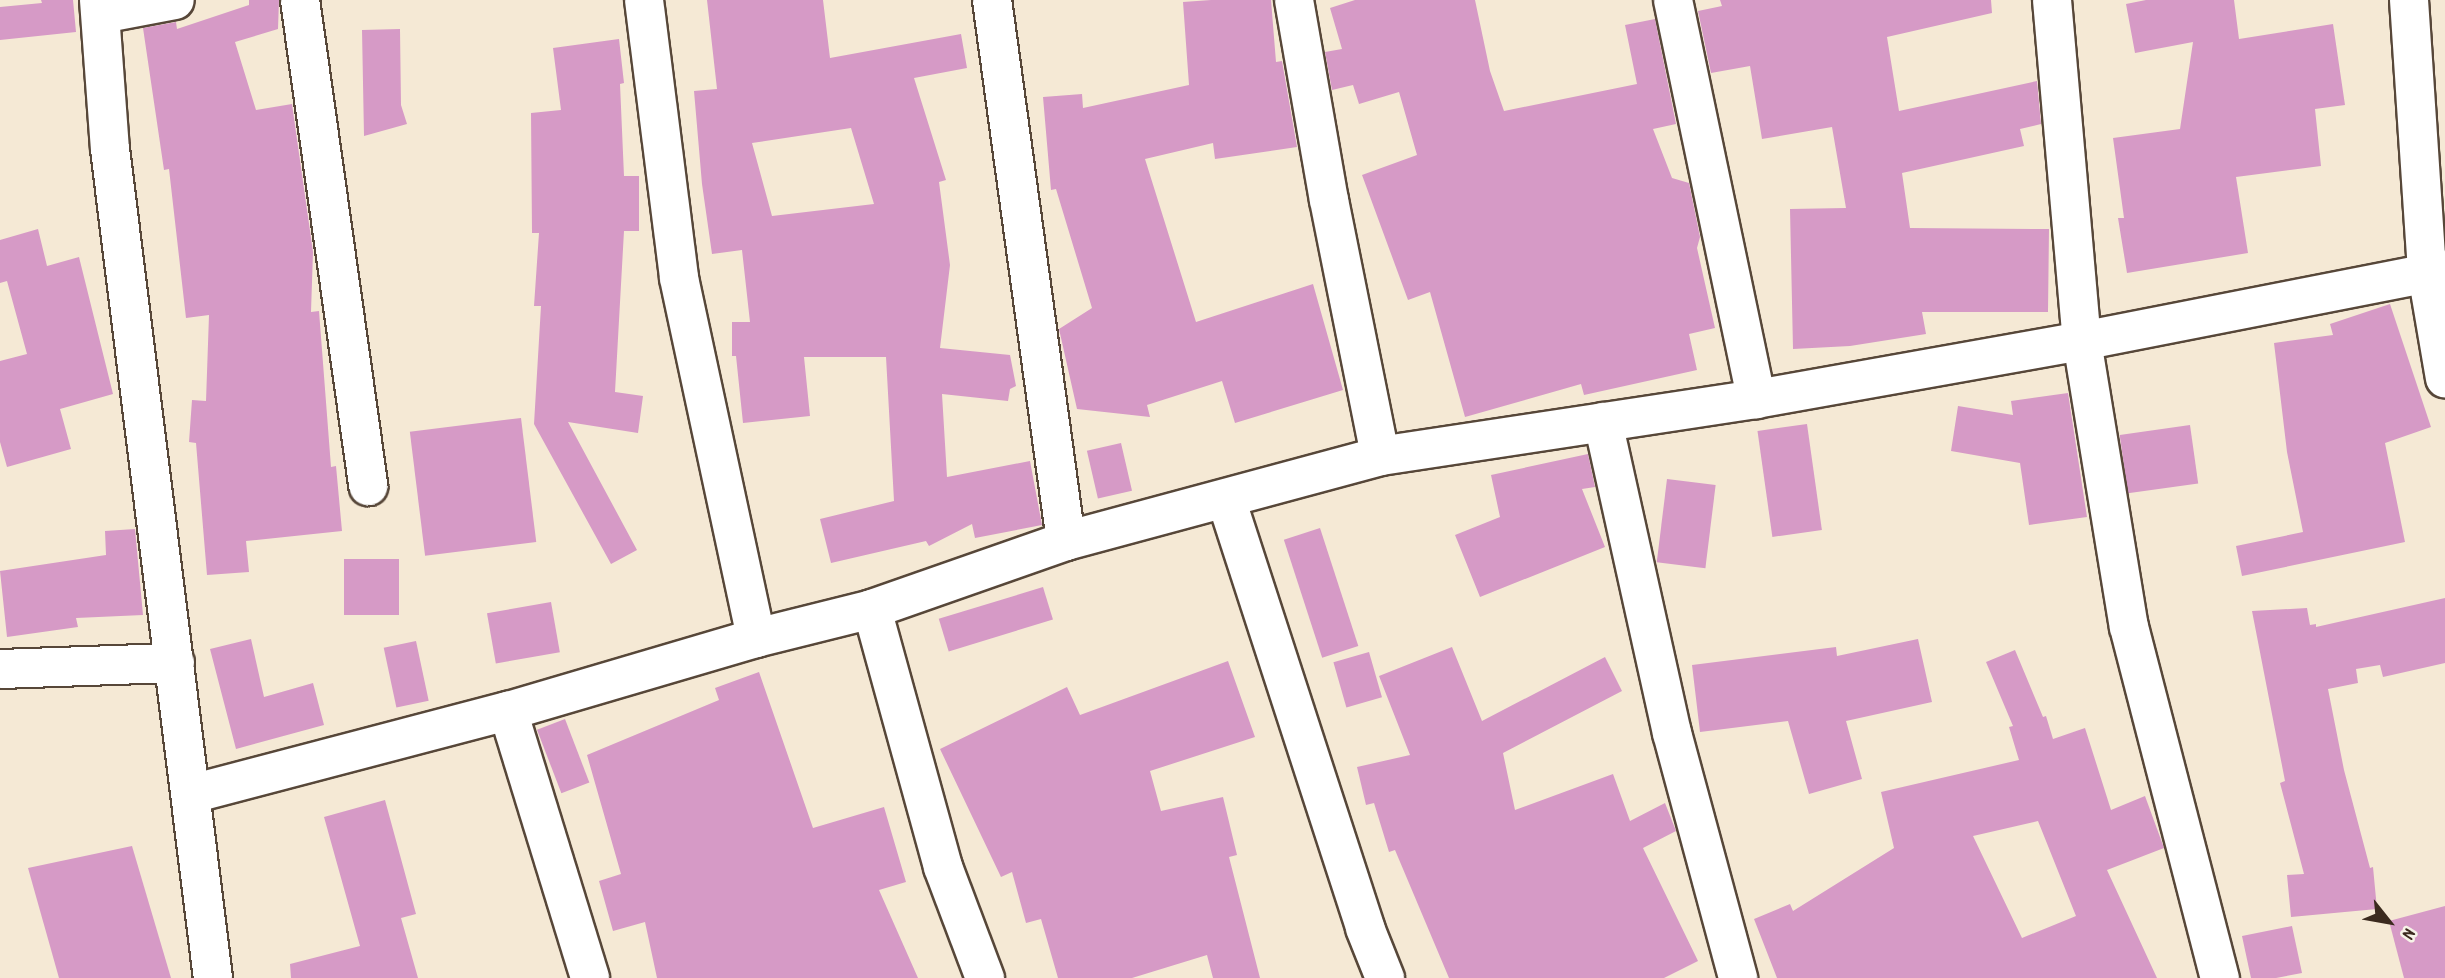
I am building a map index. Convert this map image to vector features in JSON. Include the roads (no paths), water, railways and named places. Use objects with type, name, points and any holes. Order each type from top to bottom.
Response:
[{"type":"street","points":[[175,0],[100,7],[110,149],[176,663],[213,978]]},
{"type":"street","points":[[300,0],[368,486]]},
{"type":"street","points":[[644,0],[678,278],[756,638]]},
{"type":"street","points":[[992,0],[1066,541]]},
{"type":"street","points":[[1294,0],[1329,200],[1380,456]]},
{"type":"street","points":[[1673,0],[1756,398]]},
{"type":"street","points":[[2052,0],[2082,341],[2129,627],[2220,978]]},
{"type":"street","points":[[2409,0],[2445,378]]},
{"type":"street","points":[[191,794],[508,711],[756,638],[872,609],[1066,541],[1380,456],[1756,398],[2082,341],[2436,272]]},
{"type":"street","points":[[1603,422],[1672,733],[1738,978]]},
{"type":"street","points":[[1226,499],[1365,928],[1385,978]]},
{"type":"street","points":[[872,609],[943,867],[985,978]]},
{"type":"street","points":[[0,669],[176,663]]},
{"type":"street","points":[[508,711],[590,978]]}]
